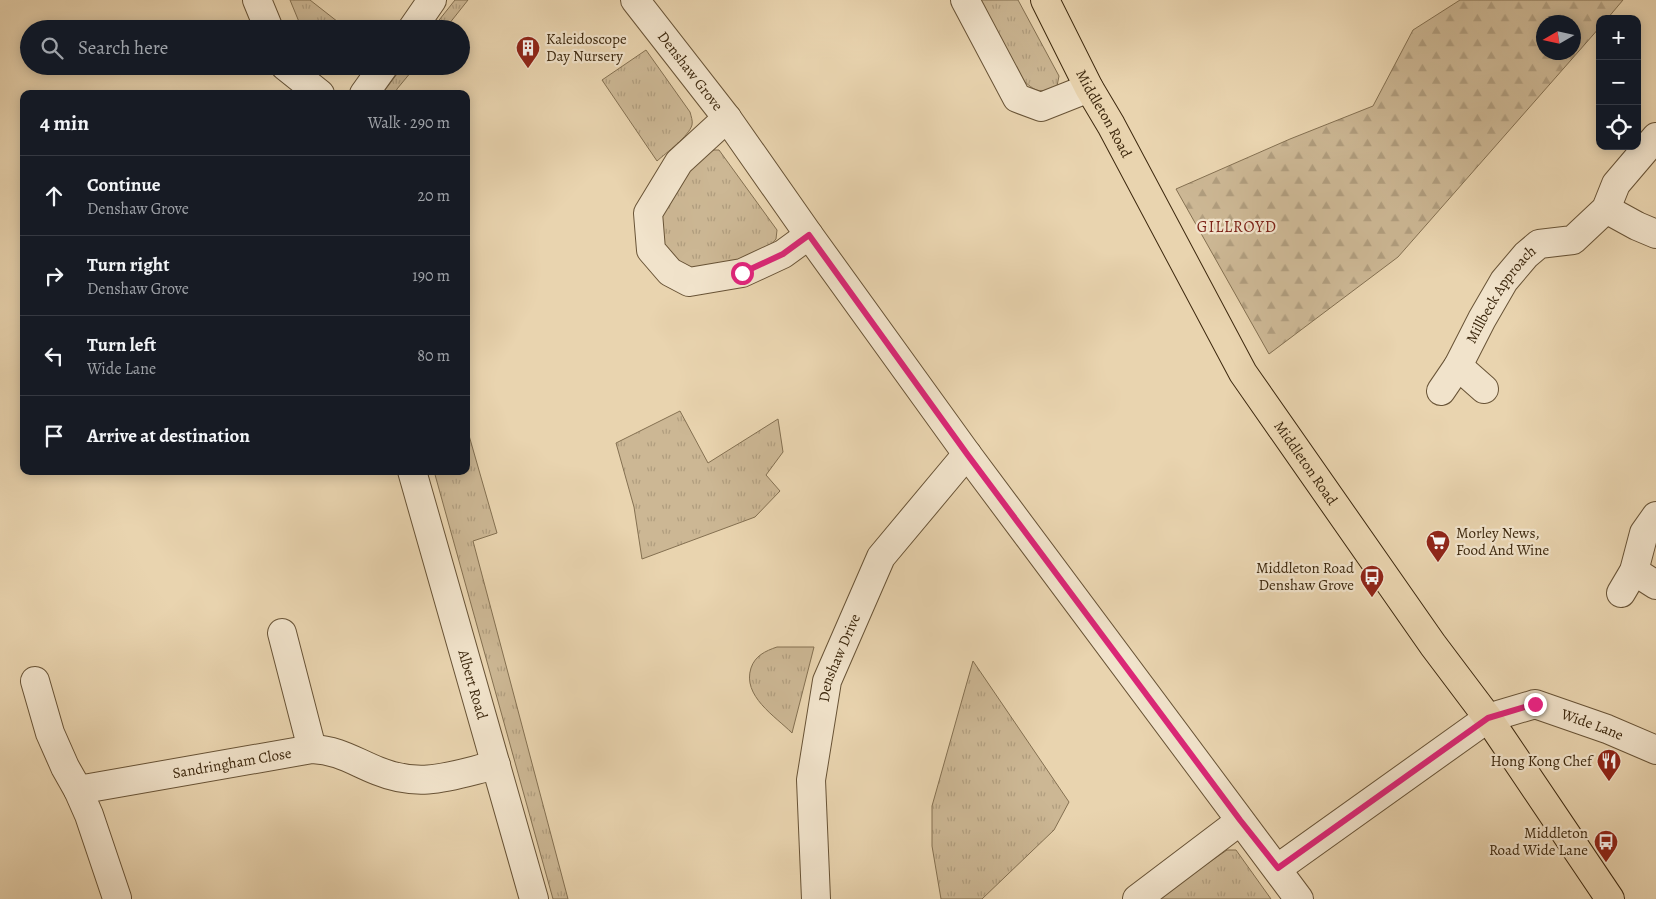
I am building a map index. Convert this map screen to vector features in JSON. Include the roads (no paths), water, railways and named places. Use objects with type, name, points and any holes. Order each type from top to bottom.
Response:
[{"type":"main road","name":"Middleton Road","points":[[1045,0],[1089,88],[1111,125],[1243,373],[1433,645],[1488,718],[1610,899]]},
{"type":"street","points":[[257,0],[265,20]]},
{"type":"street","points":[[418,20],[432,0]]},
{"type":"street","name":"Denshaw Grove","points":[[635,0],[727,118],[967,454],[1240,820],[1278,868],[1299,899]]},
{"type":"street","points":[[965,0],[1017,98],[1041,107],[1089,88]]},
{"type":"street","points":[[296,75],[315,90]]},
{"type":"street","points":[[367,90],[378,75]]},
{"type":"street","name":"Denshaw Grove","points":[[727,118],[678,162],[648,213],[651,250],[670,272],[689,282],[742,273],[783,254],[809,235]]},
{"type":"street","name":"Millbeck Approach","points":[[1441,391],[1458,366],[1504,281],[1526,255],[1539,244],[1572,240],[1606,209],[1616,184],[1656,137]]},
{"type":"street","points":[[1606,209],[1656,234]]},
{"type":"street","points":[[1458,366],[1484,390]]},
{"type":"street","name":"Denshaw Drive","points":[[816,899],[811,780],[828,682],[881,556],[967,454]]},
{"type":"street","name":"Albert Road","points":[[413,475],[534,899]]},
{"type":"street","points":[[1637,583],[1644,533],[1656,516]]},
{"type":"street","points":[[282,633],[312,749]]},
{"type":"street","points":[[35,681],[50,733],[89,814],[117,898]]},
{"type":"street","name":"Wide Lane","points":[[1278,868],[1488,718],[1535,704],[1607,729],[1656,750]]},
{"type":"street","name":"Sandringham Close","points":[[78,790],[312,749],[324,749],[348,756],[378,771],[408,780],[435,780],[496,765]]},
{"type":"street","points":[[1137,899],[1240,820]]},
{"type":"place","name":"Kaleidoscope Day Nursery","points":[[528,69]]},
{"type":"place","name":"Morley News, Food And Wine","points":[[1438,563]]},
{"type":"place","name":"Middleton Road Denshaw Grove","points":[[1372,598]]},
{"type":"place","name":"Hong Kong Chef","points":[[1609,782]]},
{"type":"place","name":"Middleton Road Wide Lane","points":[[1606,863]]},
{"type":"district","name":"GILLROYD","points":[[1237,227]]}]
